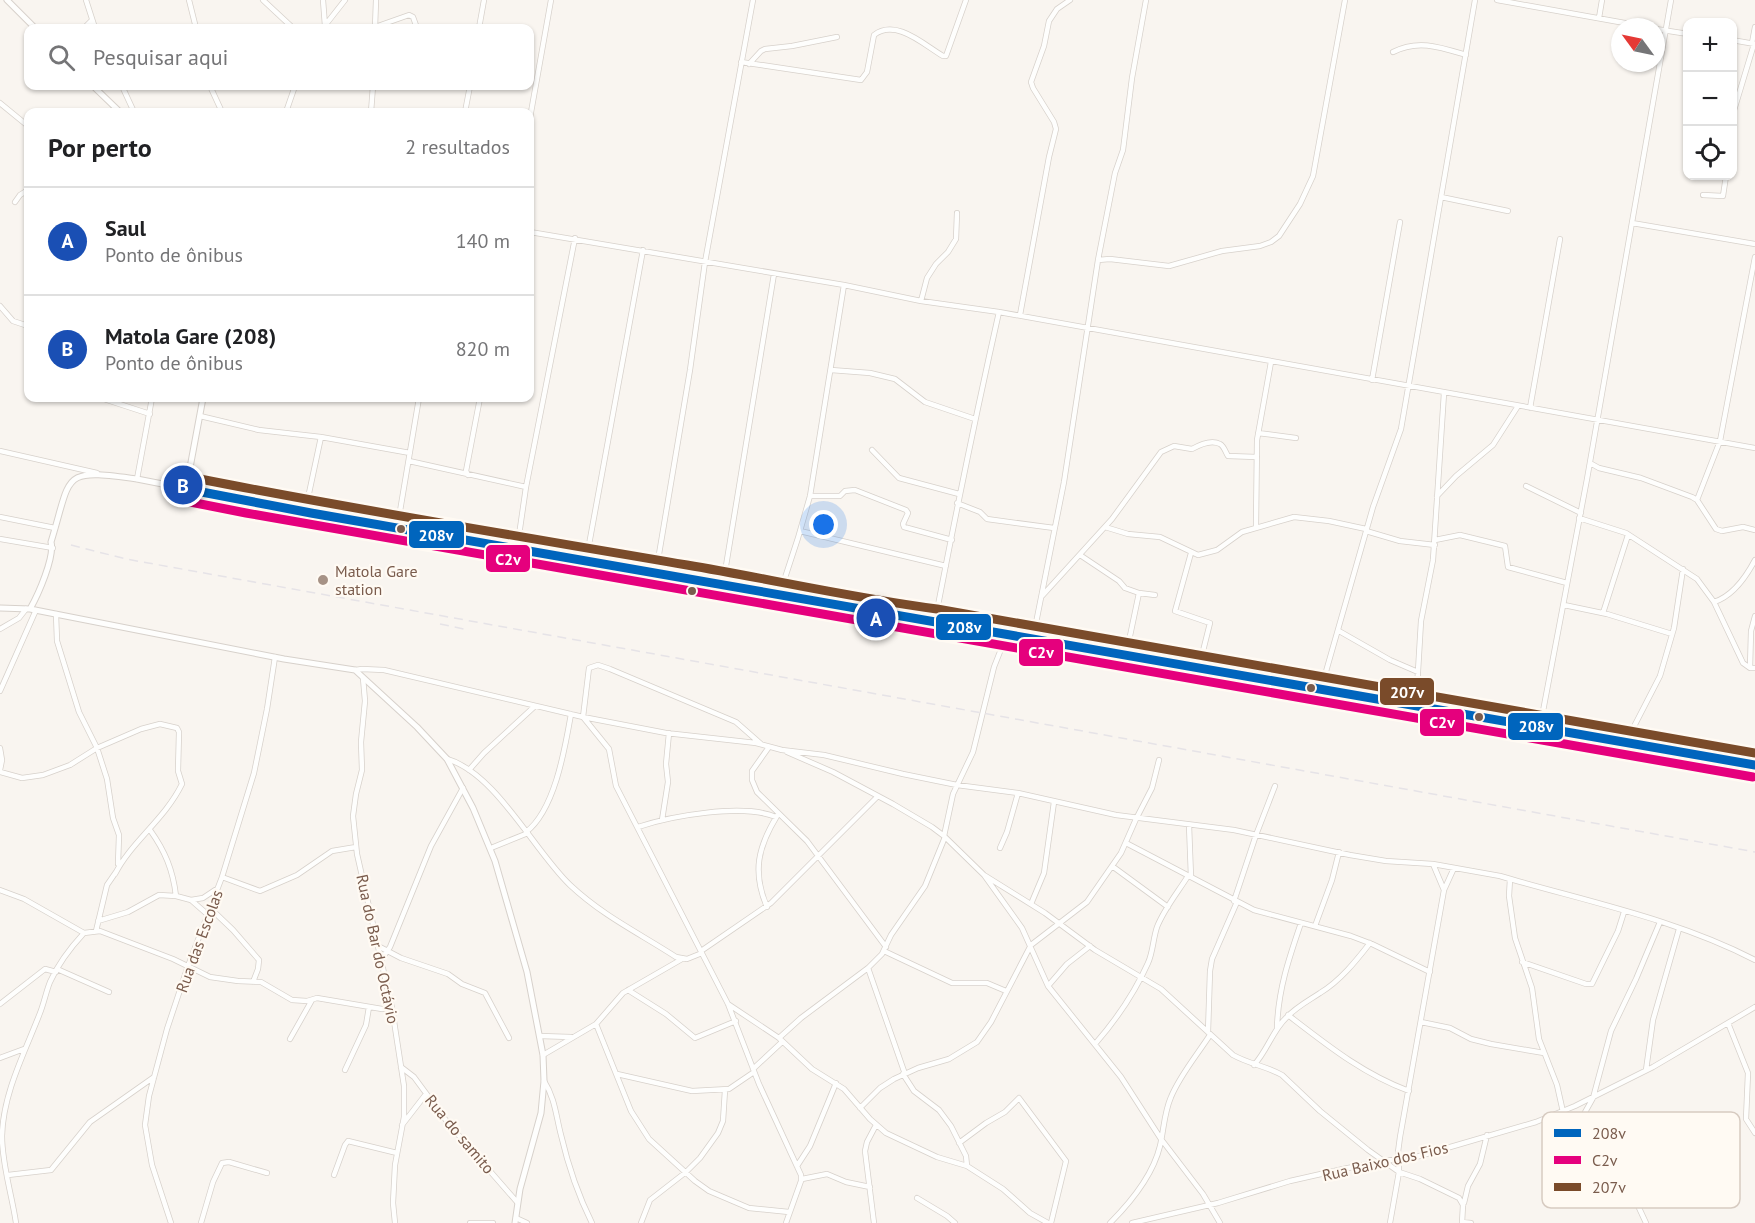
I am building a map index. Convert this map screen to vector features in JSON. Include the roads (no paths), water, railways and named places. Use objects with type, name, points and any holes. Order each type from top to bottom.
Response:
[{"type":"street","points":[[7,0],[31,24]]},
{"type":"street","points":[[86,0],[94,24]]},
{"type":"street","points":[[189,0],[195,24]]},
{"type":"street","points":[[264,0],[288,24]]},
{"type":"street","points":[[322,0],[324,24]]},
{"type":"street","points":[[326,24],[345,0]]},
{"type":"street","points":[[375,24],[376,0]]},
{"type":"street","points":[[480,24],[484,0]]},
{"type":"street","points":[[532,108],[551,0]]},
{"type":"street","points":[[656,572],[690,370],[705,262],[753,0]]},
{"type":"street","points":[[741,62],[861,81],[867,72],[874,35],[885,29],[903,32],[946,56],[966,0]]},
{"type":"street","points":[[1020,315],[1056,129],[1031,82],[1044,46],[1049,21],[1057,9],[1070,0]]},
{"type":"street","points":[[1033,638],[1089,328],[1098,260],[1115,173],[1123,150],[1132,78],[1146,0]]},
{"type":"street","points":[[1098,260],[1110,259],[1169,266],[1222,251],[1260,246],[1280,236],[1300,204],[1313,176],[1345,0]]},
{"type":"street","points":[[1321,688],[1366,530],[1401,429],[1475,0]]},
{"type":"street","points":[[1497,0],[1611,20]]},
{"type":"street","points":[[1599,18],[1602,0]]},
{"type":"street","points":[[1671,0],[1665,30],[1683,33]]},
{"type":"street","points":[[385,24],[409,15],[413,16],[416,24]]},
{"type":"street","points":[[88,24],[92,20]]},
{"type":"street","points":[[1737,100],[1753,44],[1755,27]]},
{"type":"street","points":[[749,64],[765,49],[837,37]]},
{"type":"street","points":[[1737,41],[1753,44]]},
{"type":"street","points":[[1393,52],[1403,46],[1428,44],[1466,55]]},
{"type":"street","points":[[1540,727],[1590,463],[1658,72]]},
{"type":"street","points":[[97,90],[116,108]]},
{"type":"street","points":[[124,90],[132,108]]},
{"type":"street","points":[[212,90],[220,108]]},
{"type":"street","points":[[287,108],[294,90]]},
{"type":"street","points":[[371,108],[373,90]]},
{"type":"street","points":[[466,108],[469,90]]},
{"type":"street","points":[[0,104],[24,123]]},
{"type":"street","points":[[1703,195],[1723,196],[1725,180]]},
{"type":"street","points":[[15,202],[24,192]]},
{"type":"street","points":[[1441,197],[1508,211]]},
{"type":"street","points":[[921,301],[927,278],[956,239],[957,213]]},
{"type":"street","points":[[1372,380],[1400,222]]},
{"type":"street","points":[[1632,222],[1755,244]]},
{"type":"street","points":[[534,233],[844,285],[921,301],[1020,315],[1755,448]]},
{"type":"street","points":[[517,549],[526,487],[575,238]]},
{"type":"street","points":[[1530,408],[1560,239]]},
{"type":"street","points":[[586,561],[643,250]]},
{"type":"street","points":[[1696,500],[1720,441],[1755,257]]},
{"type":"street","points":[[723,584],[774,274]]},
{"type":"street","points":[[780,593],[810,496],[844,285]]},
{"type":"street","points":[[0,306],[13,321],[24,325]]},
{"type":"street","points":[[935,621],[952,540],[957,503],[999,312]]},
{"type":"street","points":[[0,315],[7,315]]},
{"type":"street","points":[[1256,526],[1258,433],[1271,362]]},
{"type":"street","points":[[831,370],[870,373],[896,379],[925,402],[975,419]]},
{"type":"street","points":[[1413,704],[1417,688],[1421,621],[1435,542],[1444,393]]},
{"type":"street","points":[[113,402],[150,414]]},
{"type":"street","points":[[137,479],[152,402]]},
{"type":"street","points":[[186,489],[202,402]]},
{"type":"street","points":[[397,529],[418,402]]},
{"type":"street","points":[[468,475],[466,471],[479,402]]},
{"type":"street","points":[[1437,496],[1492,445],[1518,406]]},
{"type":"street","points":[[200,416],[259,430],[321,437],[410,453]]},
{"type":"street","points":[[1258,433],[1296,438]]},
{"type":"street","points":[[305,512],[321,437]]},
{"type":"street","points":[[1041,597],[1105,527],[1161,452],[1180,446],[1192,449],[1201,443],[1217,443],[1223,447],[1228,456],[1257,457]]},
{"type":"street","points":[[872,450],[899,477],[959,494]]},
{"type":"street","points":[[0,452],[100,474],[137,479],[397,529],[780,593],[877,614],[935,621],[1755,765]]},
{"type":"street","points":[[409,461],[526,487]]},
{"type":"street","points":[[1590,463],[1599,468],[1663,485],[1673,492],[1696,500],[1716,529],[1722,531],[1743,527],[1755,530]]},
{"type":"street","points":[[0,691],[36,598],[68,485],[84,474],[100,474]]},
{"type":"street","points":[[1526,486],[1580,516],[1628,535],[1696,579],[1714,602],[1743,663],[1752,668]]},
{"type":"street","points":[[810,496],[840,496],[845,491],[855,490],[906,510],[908,513],[904,527],[952,540]]},
{"type":"street","points":[[957,503],[980,512],[987,519],[1054,528]]},
{"type":"street","points":[[0,517],[56,528]]},
{"type":"street","points":[[1105,527],[1128,534],[1160,537],[1191,553],[1203,555],[1217,550],[1242,531],[1294,517],[1329,521],[1400,541],[1435,542],[1460,535],[1505,546],[1507,564],[1512,569],[1567,583]]},
{"type":"street","points":[[800,531],[946,566]]},
{"type":"street","points":[[1603,613],[1628,535]]},
{"type":"street","points":[[0,539],[52,548]]},
{"type":"street","points":[[1191,553],[1175,611],[1210,623],[1199,667]]},
{"type":"street","points":[[1080,555],[1119,581],[1125,588],[1155,595]]},
{"type":"street","points":[[1714,602],[1722,599],[1740,583],[1755,560]]},
{"type":"street","points":[[1626,742],[1660,676],[1672,634],[1683,569]]},
{"type":"street","points":[[1126,655],[1139,593]]},
{"type":"street","points":[[1564,605],[1603,613],[1672,634]]},
{"type":"street","points":[[0,608],[31,609],[275,657],[355,670],[393,672],[583,717],[669,733],[824,755],[957,785],[1018,793],[1136,819],[1234,830],[1386,861],[1432,864],[1510,879],[1660,922],[1719,943],[1755,960]]},
{"type":"street","points":[[0,629],[31,609]]},
{"type":"street","points":[[56,614],[57,642],[79,712],[97,748],[107,779],[113,818],[119,835],[118,863],[115,874]]},
{"type":"street","points":[[1752,668],[1751,631],[1755,616]]},
{"type":"street","points":[[1339,631],[1390,660],[1418,672]]},
{"type":"street","points":[[617,1074],[692,1091],[725,1089],[754,1070],[801,1018],[868,968],[885,949],[891,936],[925,885],[945,837],[953,794],[973,752],[994,667],[1007,634]]},
{"type":"street","name":"Rua das Escolas","points":[[171,1223],[155,1179],[145,1125],[154,1077],[188,966],[222,877],[258,755],[275,657]]},
{"type":"street","points":[[766,746],[736,722],[624,674],[598,665],[589,668],[583,717],[609,749],[616,786],[728,1004],[802,1179],[786,1223]]},
{"type":"street","points":[[355,670],[417,727],[447,759],[491,848],[516,930],[543,1055],[544,1082],[538,1124],[515,1221],[527,1223]]},
{"type":"street","name":"Rua do Bar do Octávio","points":[[362,675],[365,695],[361,742],[362,770],[353,816],[356,847],[392,1008],[405,1101],[393,1193],[395,1223]]},
{"type":"street","points":[[469,770],[535,706]]},
{"type":"street","points":[[491,848],[527,832],[544,812],[561,761],[570,714]]},
{"type":"street","points":[[0,748],[2,762],[0,771],[22,778],[43,775],[70,765],[97,748],[141,729],[160,724],[170,724],[178,729],[178,771],[182,783],[178,792],[150,830],[126,857],[107,885],[96,931]]},
{"type":"street","points":[[662,820],[668,782],[666,764],[669,733]]},
{"type":"street","points":[[766,746],[752,771],[752,780],[757,792],[818,857],[885,949],[952,983],[987,983],[1006,991]]},
{"type":"street","points":[[782,750],[833,772],[922,821],[945,837],[984,875],[1031,904],[1090,946],[1161,989],[1233,1055],[1282,1075],[1342,1130],[1383,1161],[1399,1172],[1412,1175],[1456,1195],[1463,1205]]},
{"type":"street","points":[[447,759],[469,770],[510,810],[546,858],[568,883],[590,902],[614,921],[682,959]]},
{"type":"street","points":[[860,1108],[880,1088],[904,1074],[949,1059],[970,1048],[984,1034],[1030,945],[1087,902],[1112,866],[1126,843],[1152,788],[1159,759]]},
{"type":"street","points":[[1110,1223],[1140,1186],[1154,1160],[1161,1139],[1165,1112],[1177,1084],[1209,1034],[1212,959],[1235,902],[1256,835],[1275,786]]},
{"type":"street","points":[[381,960],[388,951],[431,846],[463,788]]},
{"type":"street","points":[[1000,848],[1018,793]]},
{"type":"street","points":[[543,1055],[596,1024],[619,996],[628,990],[682,959],[702,952],[767,907],[878,796]]},
{"type":"street","points":[[1031,904],[1044,873],[1054,802]]},
{"type":"street","points":[[638,827],[662,820],[730,812],[777,814]]},
{"type":"street","points":[[767,907],[760,891],[757,873],[763,847],[777,814]]},
{"type":"street","points":[[1095,1044],[1117,1016],[1142,976],[1152,952],[1157,928],[1168,907],[1189,877],[1189,825]]},
{"type":"street","points":[[150,830],[166,854],[171,867],[176,896]]},
{"type":"street","points":[[1126,843],[1235,902],[1267,915],[1315,926],[1370,943],[1430,972]]},
{"type":"street","points":[[222,877],[260,891],[297,875],[332,850],[356,847]]},
{"type":"street","points":[[1315,926],[1339,852]]},
{"type":"street","points":[[1432,864],[1444,890]]},
{"type":"street","points":[[1112,866],[1168,907]]},
{"type":"street","points":[[1390,1223],[1409,1091],[1444,890],[1454,868]]},
{"type":"street","points":[[984,875],[988,884],[1023,928],[1048,986],[1121,1077],[1161,1139],[1210,1204],[1220,1223]]},
{"type":"street","points":[[1510,879],[1510,909],[1515,938],[1532,988],[1539,1039],[1557,1085],[1563,1112]]},
{"type":"street","points":[[98,921],[134,910],[159,895],[191,900],[204,898],[217,888]]},
{"type":"street","points":[[0,890],[24,899],[84,933],[96,931],[210,976],[266,984],[290,999],[302,1001],[323,999],[381,1009],[392,1008]]},
{"type":"street","points":[[191,900],[207,914]]},
{"type":"street","points":[[210,908],[259,960],[253,982]]},
{"type":"street","points":[[1522,962],[1592,984],[1615,938],[1624,912]]},
{"type":"street","points":[[1585,1112],[1593,1098],[1611,1031],[1660,922]]},
{"type":"street","points":[[1277,1030],[1281,985],[1301,923]]},
{"type":"street","points":[[1646,1070],[1653,1020],[1679,929]]},
{"type":"street","points":[[16,1223],[8,1175],[3,1164],[3,1124],[11,1089],[24,1049],[57,970],[84,933]]},
{"type":"street","points":[[1254,1065],[1262,1057],[1288,1016],[1308,999],[1329,986],[1350,967],[1370,943]]},
{"type":"street","points":[[378,946],[419,965],[448,974],[462,984],[485,993],[509,1038]]},
{"type":"street","points":[[1048,986],[1067,964],[1090,946]]},
{"type":"street","points":[[868,968],[904,1074],[914,1091],[939,1110],[951,1126],[966,1156],[967,1166]]},
{"type":"street","points":[[0,1004],[45,969],[57,970],[109,992]]},
{"type":"street","points":[[628,990],[666,1014],[695,1038],[735,1021]]},
{"type":"street","points":[[290,1040],[312,999]]},
{"type":"street","points":[[728,1004],[781,1040],[812,1069],[849,1093],[876,1125],[903,1142],[937,1157],[967,1166],[1003,1189],[1039,1223]]},
{"type":"street","points":[[345,1070],[366,1025],[369,1007]]},
{"type":"street","name":"Rua Baixo dos Fios","points":[[1563,1112],[1646,1070],[1755,1007]]},
{"type":"street","points":[[1288,1016],[1354,1066],[1409,1091]]},
{"type":"street","points":[[1421,1022],[1450,1028],[1484,1043],[1544,1053]]},
{"type":"street","points":[[1728,1023],[1748,1073],[1746,1119],[1755,1133]]},
{"type":"street","points":[[596,1024],[631,1111],[645,1134],[709,1191],[740,1205],[789,1212]]},
{"type":"street","points":[[540,1036],[571,1037]]},
{"type":"street","points":[[0,1058],[24,1049]]},
{"type":"street","name":"Rua do samito","points":[[401,1067],[414,1077],[448,1123],[518,1202]]},
{"type":"street","points":[[8,1175],[51,1170],[90,1122],[154,1077]]},
{"type":"street","points":[[544,1082],[552,1095],[567,1159],[581,1201],[592,1223]]},
{"type":"street","points":[[797,1167],[810,1146],[836,1083]]},
{"type":"street","points":[[640,1223],[651,1200],[686,1172],[710,1146],[721,1128],[725,1114],[725,1089]]},
{"type":"street","points":[[402,1125],[426,1094]]},
{"type":"street","points":[[959,1143],[1005,1112],[1019,1098],[1066,1161],[1050,1223],[1030,1213]]},
{"type":"street","name":"Rua Baixo dos Fios","points":[[1132,1223],[1290,1181],[1383,1161],[1416,1157],[1542,1120]]},
{"type":"street","points":[[874,1223],[865,1148],[876,1125]]},
{"type":"street","points":[[1471,1223],[1462,1222],[1463,1205],[1468,1186],[1480,1164],[1487,1135]]},
{"type":"street","points":[[334,1174],[348,1141],[397,1153]]},
{"type":"street","points":[[201,1223],[213,1182],[222,1163],[229,1162],[267,1173]]},
{"type":"street","points":[[802,1179],[827,1174],[846,1182],[870,1187]]},
{"type":"street","points":[[917,1198],[955,1223]]},
{"type":"street","points":[[1639,1208],[1646,1223]]},
{"type":"street","points":[[470,1223],[493,1223]]},
{"type":"railway","points":[[71,545],[126,559],[1755,852]]},
{"type":"railway","points":[[440,624],[464,629]]},
{"type":"place","name":"Matola Gare (208)","points":[[183,485]]},
{"type":"place","name":"Matola Gare station","points":[[323,580]]},
{"type":"place","name":"Saul","points":[[876,618]]}]
